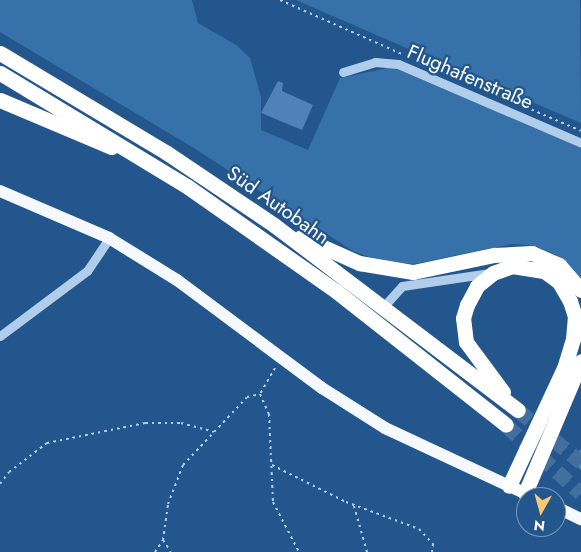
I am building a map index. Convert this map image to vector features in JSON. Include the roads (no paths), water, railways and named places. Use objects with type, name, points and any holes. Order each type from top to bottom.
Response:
[{"type":"highway","name":"Süd Autobahn","points":[[0,54],[167,153],[274,225],[384,306],[518,410],[466,342],[463,318],[466,305],[477,286],[493,273]]},
{"type":"highway","name":"Süd Autobahn","points":[[0,73],[138,156],[336,291],[506,425]]},
{"type":"highway","points":[[0,100],[138,156]]},
{"type":"highway","points":[[274,225],[359,263],[384,269],[413,272],[494,254],[532,253],[559,265],[581,290]]},
{"type":"highway","points":[[493,273],[512,266],[544,272],[559,282],[575,316],[564,368],[509,486]]},
{"type":"highway","points":[[532,487],[581,361]]},
{"type":"main road","points":[[0,191],[109,238],[178,280],[281,358],[385,428],[516,489]]},
{"type":"main road","points":[[566,512],[581,519]]},
{"type":"street","name":"Flughafenstraße","points":[[343,72],[374,62],[398,64],[581,143]]},
{"type":"street","points":[[0,336],[87,270],[109,238]]},
{"type":"street","points":[[384,306],[402,286],[493,273]]},
{"type":"tunnel","points":[[518,410],[581,462]]},
{"type":"tunnel","points":[[506,425],[581,493]]}]
